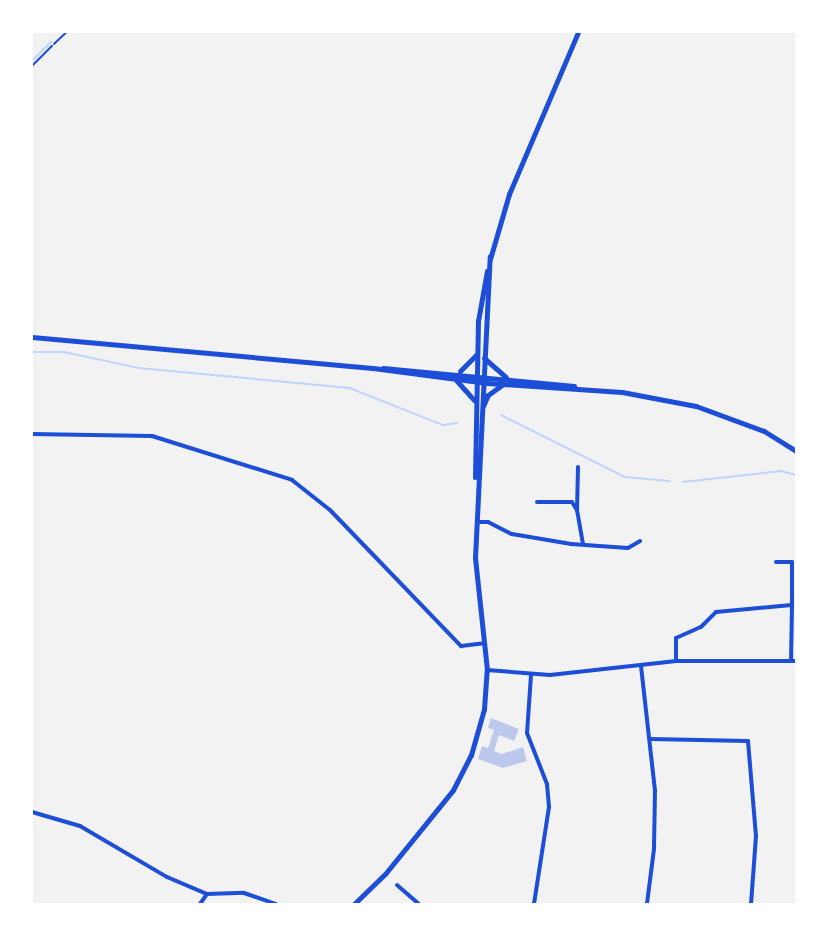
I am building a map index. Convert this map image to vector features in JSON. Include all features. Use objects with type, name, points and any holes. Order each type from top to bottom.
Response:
[{"type":"main road","points":[[476,482],[480,412],[477,353],[480,303],[490,256],[509,194],[578,32]]},
{"type":"main road","points":[[354,904],[429,824],[458,782],[482,717],[487,670],[475,577],[474,400],[483,357],[490,256]]},
{"type":"main road","points":[[32,337],[373,368],[455,379],[509,378],[591,389],[696,406],[764,432],[796,450]]},
{"type":"main road","points":[[458,372],[477,353]]},
{"type":"main road","points":[[483,357],[490,367],[509,378]]},
{"type":"main road","points":[[373,368],[458,372],[504,384],[591,389]]},
{"type":"main road","points":[[455,379],[474,400]]},
{"type":"main road","points":[[480,412],[488,395],[504,384]]},
{"type":"street","points":[[32,434],[58,437],[125,433],[152,436],[292,480],[330,510],[461,646],[484,643]]},
{"type":"street","points":[[578,467],[577,510],[583,544]]},
{"type":"street","points":[[537,502],[572,502],[577,510]]},
{"type":"street","points":[[476,522],[488,522],[512,534],[583,544],[628,548],[640,541]]},
{"type":"street","points":[[776,562],[792,562],[791,660]]},
{"type":"street","points":[[676,661],[676,638],[701,627],[716,612],[792,605]]},
{"type":"street","points":[[487,670],[531,675],[676,661],[796,661]]},
{"type":"street","points":[[641,666],[655,790],[654,849],[646,904]]},
{"type":"street","points":[[531,675],[526,727],[547,784],[549,807],[534,904]]},
{"type":"street","points":[[650,739],[747,741],[756,836],[751,904]]},
{"type":"street","points":[[32,812],[80,826],[167,877],[207,894],[244,893],[276,904]]},
{"type":"street","points":[[397,885],[419,904]]},
{"type":"street","points":[[200,904],[207,894]]},
{"type":"lane","points":[[54,44],[67,32]]},
{"type":"path","points":[[32,66],[54,44]]},
{"type":"building","points":[[491,718],[519,729],[514,741],[499,735],[494,751],[502,754],[523,747],[527,761],[503,768],[478,759],[482,746],[488,748],[494,730],[488,728]]},
{"type":"waterway","points":[[32,61],[51,42]]},
{"type":"waterway","points":[[32,352],[64,352],[139,368],[350,388],[443,425],[457,423]]},
{"type":"waterway","points":[[501,415],[625,477],[670,481]]},
{"type":"waterway","points":[[683,482],[781,471],[796,475]]}]
